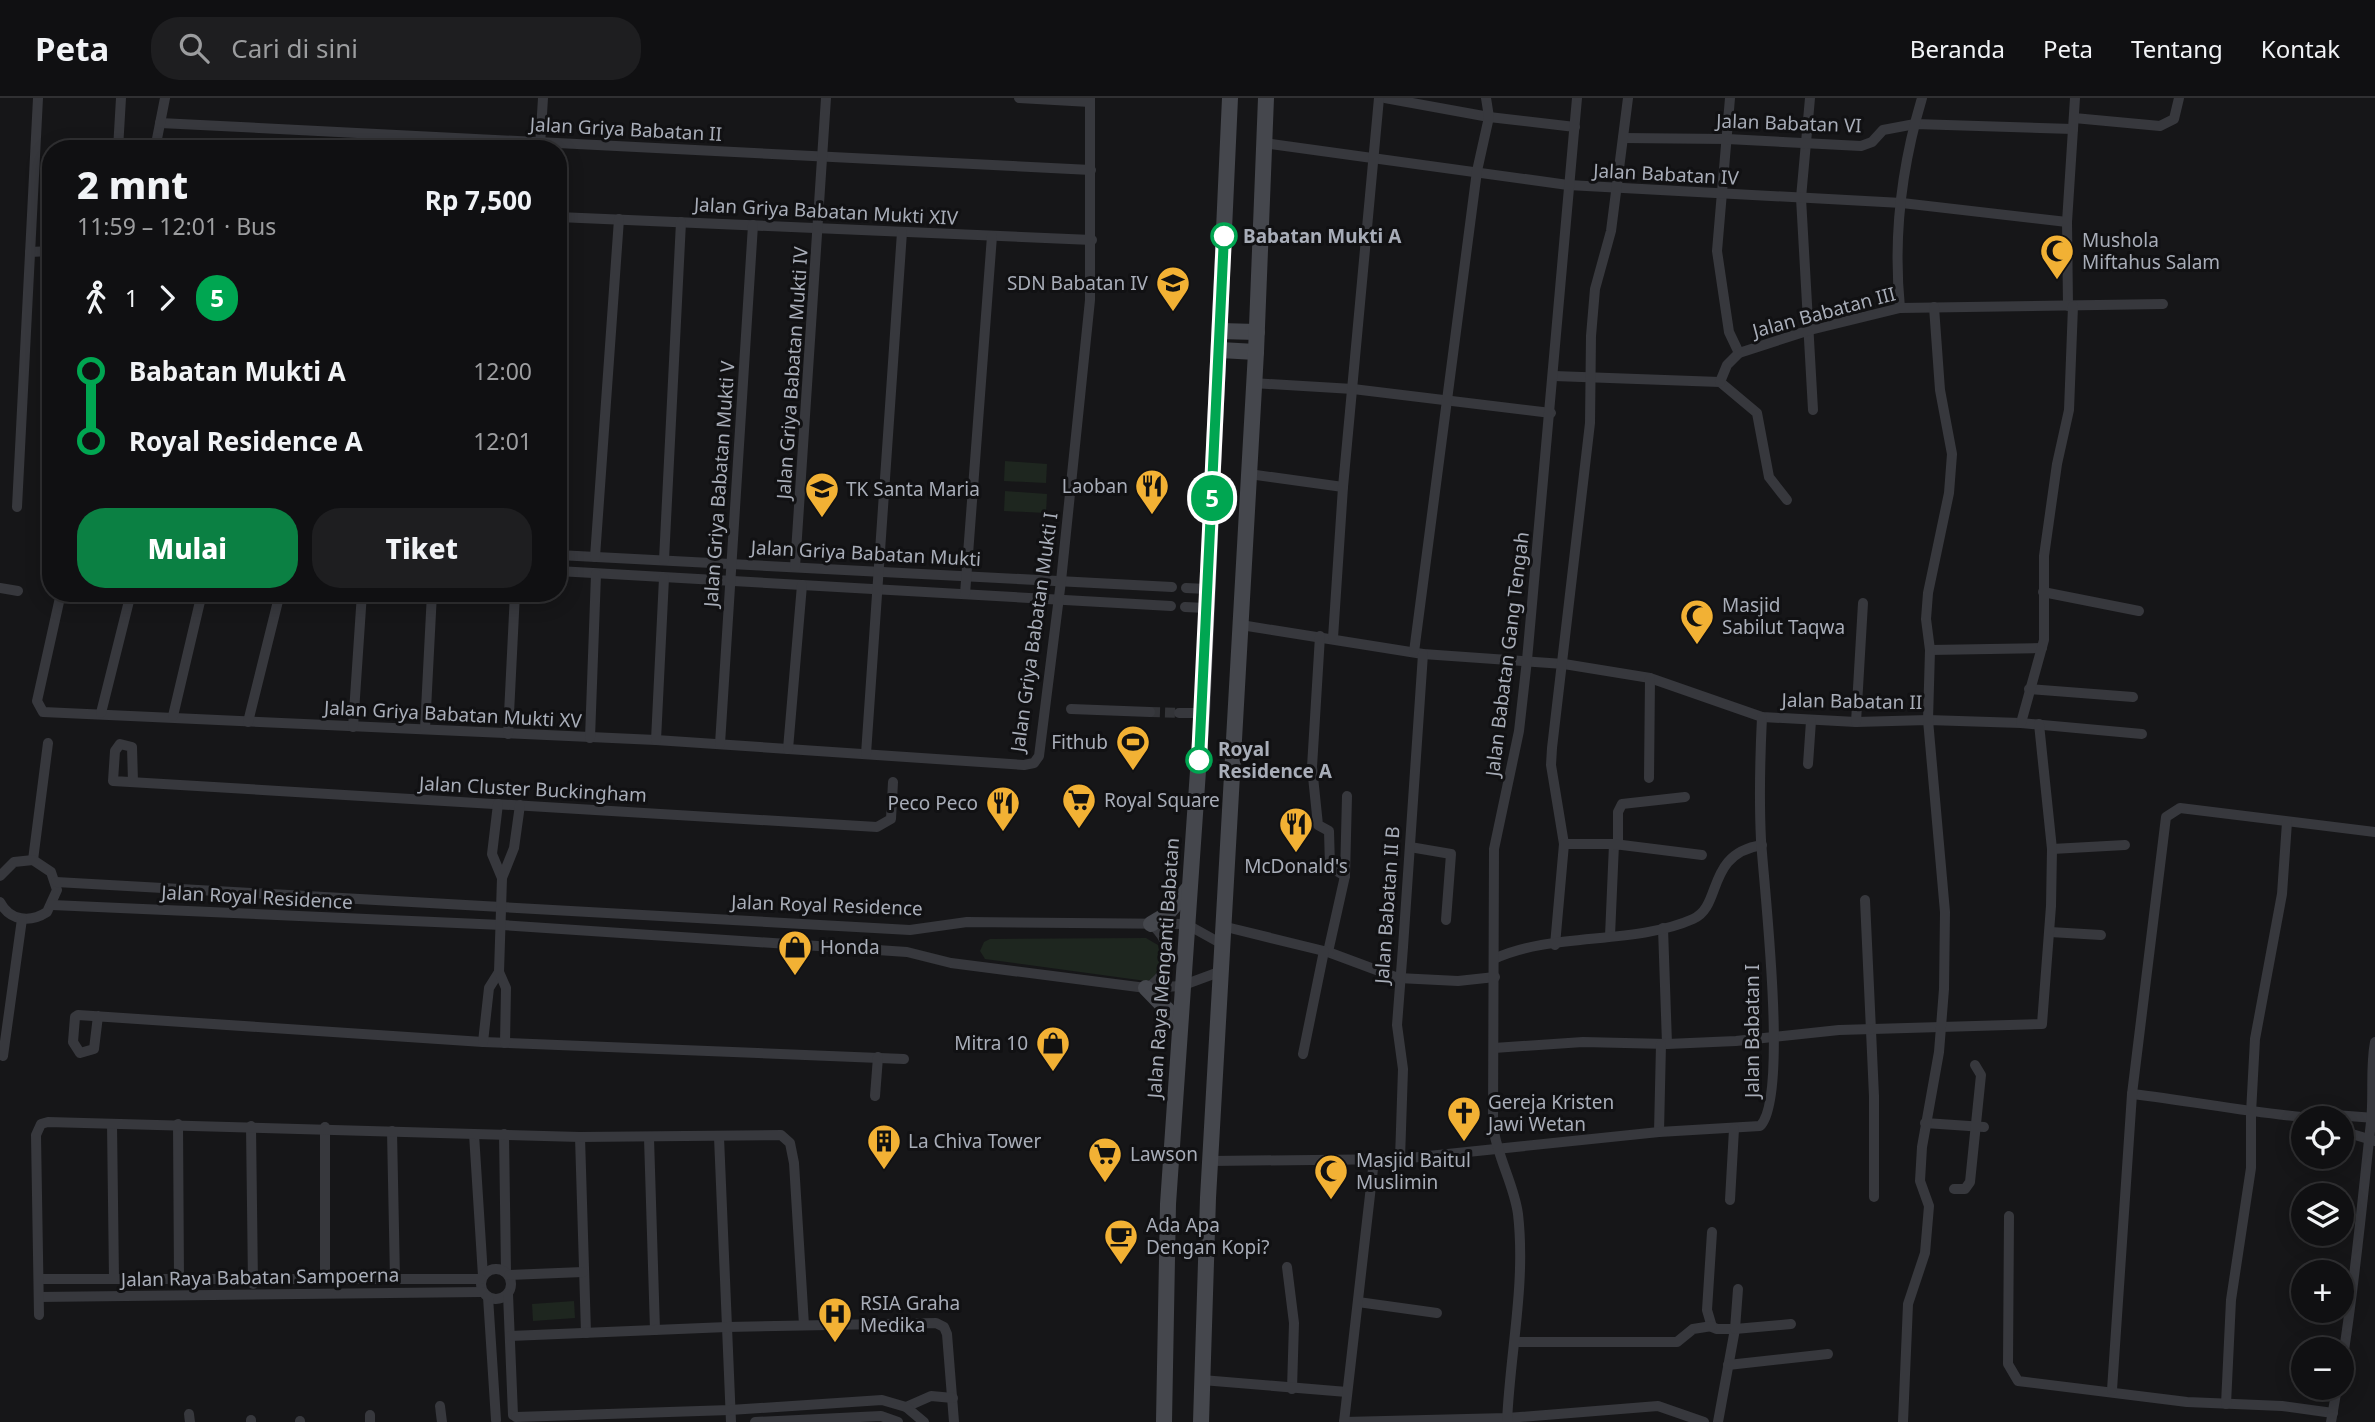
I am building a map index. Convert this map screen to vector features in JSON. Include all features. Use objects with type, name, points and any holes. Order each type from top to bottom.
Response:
[{"type":"main road","name":"Jalan Raya Menganti Babatan","points":[[1201,1422],[1218,973],[1241,625],[1253,383],[1238,351],[1230,98]]},
{"type":"main road","name":"Jalan Raya Menganti Babatan","points":[[1164,1422],[1168,1204],[1179,1022],[1185,986],[1189,926],[1207,589],[1264,143],[1266,98]]},
{"type":"main road","points":[[1151,924],[1166,915],[1189,888]]},
{"type":"main road","points":[[1146,988],[1179,1022]]},
{"type":"street","points":[[17,507],[38,98]]},
{"type":"street","points":[[119,140],[121,98]]},
{"type":"street","points":[[157,140],[165,98]]},
{"type":"street","points":[[540,140],[543,98]]},
{"type":"street","name":"Jalan Griya Babatan Mukti IV","points":[[796,567],[820,228],[826,98]]},
{"type":"street","points":[[1018,98],[1090,100]]},
{"type":"street","points":[[1333,638],[1343,487],[1379,98]]},
{"type":"street","points":[[1385,98],[1489,117],[1575,127]]},
{"type":"street","points":[[1486,98],[1489,117]]},
{"type":"street","name":"Jalan Babatan Gang Tengah","points":[[1507,1420],[1521,1291],[1518,1211],[1496,1150],[1493,1126],[1494,849],[1515,754],[1527,660],[1577,98]]},
{"type":"street","points":[[1556,940],[1564,844],[1551,765],[1590,423],[1591,336],[1595,289],[1611,231],[1628,98]]},
{"type":"street","points":[[1730,98],[1717,251],[1729,332],[1739,353]]},
{"type":"street","points":[[1810,98],[1801,198],[1813,410]]},
{"type":"street","points":[[1900,308],[1896,262],[1902,203],[1922,98]]},
{"type":"street","points":[[2021,723],[2042,648],[2049,512],[2069,410],[2071,306],[2067,222],[2075,98]]},
{"type":"street","name":"Jalan Babatan VI","points":[[1623,138],[1727,139],[1861,146],[1872,142],[1883,130],[1915,124],[2160,126],[2174,120],[2179,98]]},
{"type":"street","name":"Jalan Griya Babatan Mukti I","points":[[866,754],[1024,765],[1034,763],[1038,756],[1061,581],[1090,300],[1090,100]]},
{"type":"street","name":"Jalan Babatan II B","points":[[1401,1159],[1403,1069],[1397,1025],[1410,847],[1418,653],[1477,171],[1489,117]]},
{"type":"street","name":"Jalan Griya Babatan II","points":[[160,123],[454,140]]},
{"type":"street","name":"Jalan Babatan IV","points":[[1264,143],[1568,185],[1902,203],[2067,222]]},
{"type":"street","name":"Jalan Griya Babatan II","points":[[567,146],[1091,170]]},
{"type":"street","name":"Jalan Griya Babatan Mukti XIV","points":[[567,216],[1092,240]]},
{"type":"street","points":[[595,557],[619,219]]},
{"type":"street","points":[[664,560],[681,222]]},
{"type":"street","name":"Jalan Griya Babatan Mukti V","points":[[720,744],[753,225]]},
{"type":"street","points":[[866,754],[902,232]]},
{"type":"street","points":[[965,594],[992,236]]},
{"type":"street","points":[[30,252],[42,251]]},
{"type":"street","name":"Jalan Babatan III","points":[[1720,382],[1727,365],[1739,353],[1810,330],[1900,308],[2163,303]]},
{"type":"street","points":[[1903,1422],[1908,1304],[1925,1253],[1929,1206],[1920,1181],[1925,1123],[1942,1025],[1945,912],[1928,720],[1930,649],[1926,619],[1928,593],[1949,493],[1952,454],[1940,390],[1934,307]]},
{"type":"street","points":[[1554,376],[1720,382],[1757,413],[1769,477],[1787,500]]},
{"type":"street","points":[[1253,383],[1353,389],[1551,413]]},
{"type":"street","points":[[1249,474],[1343,487]]},
{"type":"street","name":"Jalan Griya Babatan Mukti","points":[[567,555],[1170,587],[1168,606],[567,572]]},
{"type":"street","points":[[590,738],[596,574]]},
{"type":"street","points":[[656,740],[664,578]]},
{"type":"street","points":[[788,749],[802,585]]},
{"type":"street","points":[[0,588],[18,591]]},
{"type":"street","points":[[1186,588],[1207,589]]},
{"type":"street","points":[[2043,592],[2138,611]]},
{"type":"street","name":"Jalan Griya Babatan Mukti XV","points":[[59,602],[37,701],[39,710],[656,740],[866,754]]},
{"type":"street","points":[[101,713],[129,602]]},
{"type":"street","points":[[173,716],[200,602]]},
{"type":"street","points":[[248,722],[278,602]]},
{"type":"street","points":[[352,727],[361,602]]},
{"type":"street","points":[[425,729],[432,602]]},
{"type":"street","points":[[508,734],[515,602]]},
{"type":"street","points":[[1856,722],[1863,603]]},
{"type":"street","points":[[1185,607],[1206,608]]},
{"type":"street","name":"Jalan Babatan II","points":[[1241,625],[1418,653],[1527,660],[1650,678],[1762,717],[1811,721],[1928,720],[2021,723],[2142,734]]},
{"type":"street","points":[[1320,636],[1312,767],[1315,802],[1318,826],[1329,831],[1329,866],[1345,876]]},
{"type":"street","points":[[1930,649],[2042,648]]},
{"type":"street","points":[[1649,778],[1650,678]]},
{"type":"street","points":[[2029,689],[2133,697]]},
{"type":"street","points":[[1071,709],[1150,712]]},
{"type":"street","points":[[1179,712],[1202,713]]},
{"type":"street","name":"Jalan Babatan I","points":[[1211,1161],[1401,1159],[1659,1132],[1759,1126],[1767,1116],[1771,1100],[1772,1035],[1770,930],[1761,840],[1759,778],[1762,717]]},
{"type":"street","points":[[1808,764],[1811,721]]},
{"type":"street","points":[[1494,1048],[1583,1042],[1664,1044],[1736,1041],[1772,1035],[1869,1029],[2042,1024],[2050,933],[2052,846],[2039,724]]},
{"type":"street","points":[[33,860],[48,743]]},
{"type":"street","name":"Jalan Cluster Buckingham","points":[[133,782],[877,827],[891,819],[893,782]]},
{"type":"street","points":[[1303,1054],[1345,876],[1347,796]]},
{"type":"street","points":[[1610,932],[1618,812],[1622,804],[1685,797]]},
{"type":"street","points":[[498,804],[492,854],[502,878]]},
{"type":"street","points":[[505,1044],[506,988],[499,972],[502,878],[514,848],[520,805]]},
{"type":"street","points":[[2112,1390],[2132,1094],[2166,817],[2180,808],[2375,832]]},
{"type":"street","points":[[2226,1404],[2231,1300],[2251,1168],[2250,1113],[2255,1039],[2281,894],[2287,822]]},
{"type":"street","points":[[1493,954],[1556,940],[1662,928],[1696,918],[1705,907],[1725,864],[1738,852],[1761,840]]},
{"type":"street","points":[[1564,844],[1616,844],[1702,855]]},
{"type":"street","points":[[2052,846],[2125,845]]},
{"type":"street","points":[[1410,847],[1451,854],[1446,920]]},
{"type":"street","points":[[1,905],[22,919],[39,917],[52,905],[56,882],[51,872],[33,860],[14,862],[2,871]]},
{"type":"street","name":"Jalan Royal Residence","points":[[56,882],[911,930],[967,922],[1189,926],[1220,937],[1328,949],[1399,972],[1458,981],[1495,977]]},
{"type":"street","points":[[1865,900],[1874,1096],[1874,1197]]},
{"type":"street","name":"Jalan Royal Residence","points":[[52,905],[502,925],[907,952],[951,963],[1146,988],[1185,986],[1218,973]]},
{"type":"street","points":[[3,1056],[22,919]]},
{"type":"street","points":[[1146,988],[1161,976],[1168,958],[1164,939],[1151,924]]},
{"type":"street","points":[[1659,1132],[1664,1044],[1662,928]]},
{"type":"street","points":[[2050,933],[2101,935]]},
{"type":"street","points":[[483,1042],[489,988],[499,972]]},
{"type":"street","points":[[98,1016],[505,1044],[904,1059]]},
{"type":"street","points":[[2346,1337],[2372,1141],[2370,1090],[2375,1042]]},
{"type":"street","points":[[875,1096],[878,1058]]},
{"type":"street","points":[[1954,1189],[1965,1189],[1969,1185],[1979,1126],[1982,1075],[1975,1065]]},
{"type":"street","points":[[2132,1094],[2225,1105],[2250,1113],[2291,1116]]},
{"type":"street","points":[[2354,1116],[2373,1118]]},
{"type":"street","points":[[1925,1123],[1979,1126]]},
{"type":"street","points":[[39,1315],[36,1135],[41,1124],[178,1124],[580,1137],[781,1135],[790,1143],[794,1163],[804,1325]]},
{"type":"street","points":[[112,1124],[114,1279]]},
{"type":"street","points":[[178,1124],[179,1279]]},
{"type":"street","points":[[251,1126],[253,1294]]},
{"type":"street","points":[[325,1127],[325,1279]]},
{"type":"street","points":[[1730,1200],[1734,1129]]},
{"type":"street","points":[[393,1131],[395,1279]]},
{"type":"street","points":[[474,1134],[482,1277],[496,1421]]},
{"type":"street","points":[[504,1134],[507,1273],[512,1285],[508,1294],[516,1418]]},
{"type":"street","points":[[2354,1135],[2372,1141]]},
{"type":"street","points":[[580,1137],[586,1333]]},
{"type":"street","points":[[719,1137],[731,1422]]},
{"type":"street","points":[[649,1138],[655,1330]]},
{"type":"street","points":[[1374,1160],[1344,1422],[1602,1416],[1658,1406],[1697,1421]]},
{"type":"street","points":[[2009,1216],[2008,1364],[2013,1376],[2025,1384],[2112,1390],[2187,1402],[2282,1406],[2332,1418],[2335,1400]]},
{"type":"street","points":[[1712,1232],[1707,1310],[1712,1326]]},
{"type":"street","points":[[1287,1267],[1294,1323],[1292,1389]]},
{"type":"street","points":[[482,1277],[496,1268],[507,1273],[583,1272]]},
{"type":"street","name":"Jalan Raya Babatan Sampoerna","points":[[38,1279],[482,1277]]},
{"type":"street","points":[[1718,1422],[1735,1329],[1738,1289]]},
{"type":"street","points":[[485,1294],[501,1299],[508,1294]]},
{"type":"street","name":"Jalan Raya Babatan Sampoerna","points":[[38,1297],[485,1294]]},
{"type":"street","points":[[1358,1302],[1437,1313]]},
{"type":"street","points":[[510,1336],[727,1326],[922,1322],[942,1326],[947,1334],[954,1422]]},
{"type":"street","points":[[1515,1342],[1676,1342],[1693,1329],[1712,1326],[1717,1329],[1735,1329],[1791,1324]]},
{"type":"street","points":[[1728,1365],[1828,1353]]},
{"type":"street","points":[[1202,1380],[1347,1392]]},
{"type":"street","points":[[906,1407],[930,1396],[953,1398]]},
{"type":"street","points":[[496,1421],[503,1413],[516,1418],[882,1401],[906,1407],[924,1422]]},
{"type":"street","points":[[440,1406],[442,1422]]},
{"type":"street","points":[[755,1422],[881,1416],[896,1421]]},
{"type":"shaded area","points":[[1005,461],[1047,464],[1046,483],[1004,481]]},
{"type":"shaded area","points":[[1005,491],[1047,494],[1046,513],[1004,511]]},
{"type":"shaded area","points":[[1146,938],[1163,948],[1166,961],[1152,979],[1146,981],[985,959],[980,951],[984,942],[990,939]]},
{"type":"shaded area","points":[[574,1301],[575,1318],[533,1321],[532,1304]]},
{"type":"tunnel","points":[[1150,712],[1179,713]]},
{"type":"bus line","name":"5","points":[[1199,760],[1224,236]]},
{"type":"place","name":"Babatan Mukti A","points":[[1224,236]]},
{"type":"place","name":"Mushola Miftahus Salam","points":[[2057,281]]},
{"type":"place","name":"SDN Babatan IV","points":[[1173,313]]},
{"type":"place","name":"Laoban","points":[[1152,516]]},
{"type":"place","name":"TK Santa Maria","points":[[822,519]]},
{"type":"place","name":"Masjid Sabilut Taqwa","points":[[1697,646]]},
{"type":"place","name":"Royal Residence A","points":[[1199,760]]},
{"type":"place","name":"Fithub","points":[[1133,772]]},
{"type":"place","name":"Royal Square","points":[[1079,830]]},
{"type":"place","name":"Peco Peco","points":[[1003,833]]},
{"type":"place","name":"McDonald's","points":[[1296,854]]},
{"type":"place","name":"Honda","points":[[795,977]]},
{"type":"place","name":"Mitra 10","points":[[1053,1073]]},
{"type":"place","name":"Gereja Kristen Jawi Wetan","points":[[1464,1143]]},
{"type":"place","name":"La Chiva Tower","points":[[884,1171]]},
{"type":"place","name":"Lawson","points":[[1105,1184]]},
{"type":"place","name":"Masjid Baitul Muslimin","points":[[1331,1201]]},
{"type":"place","name":"Ada Apa Dengan Kopi?","points":[[1121,1266]]},
{"type":"place","name":"RSIA Graha Medika","points":[[835,1344]]}]
